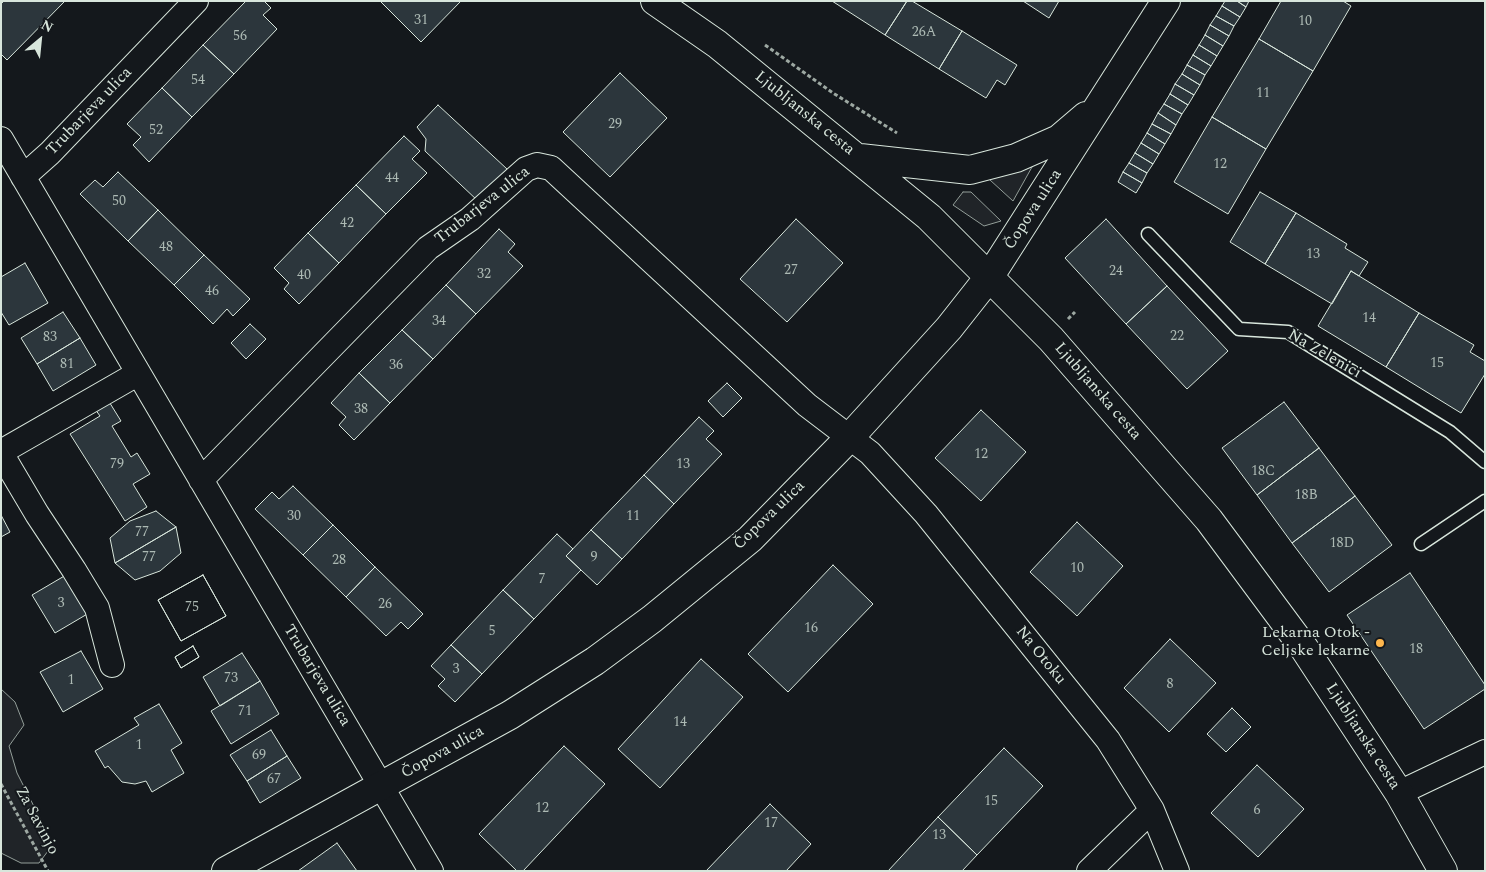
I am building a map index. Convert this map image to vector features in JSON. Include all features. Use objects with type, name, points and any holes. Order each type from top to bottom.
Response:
[{"type":"street","name":"Trubarjeva ulica","points":[[24,177],[50,153],[196,1]]},
{"type":"street","name":"Ljubljanska cesta","points":[[655,1],[717,44],[860,158],[929,217],[1051,338],[1209,520],[1304,648],[1399,793],[1443,871]]},
{"type":"street","name":"Čopova ulica","points":[[226,871],[510,715],[595,661],[750,539],[850,437],[949,328],[990,276],[1105,100],[1166,1]]},
{"type":"street","points":[[860,158],[970,170],[1016,158],[1059,139],[1105,100]]},
{"type":"street","name":"Trubarjeva ulica","points":[[1,139],[137,374],[431,871]]},
{"type":"street","name":"Trubarjeva ulica","points":[[200,480],[428,248],[470,219],[526,169],[537,165],[552,168],[565,178],[807,405],[850,437]]},
{"type":"street","points":[[112,666],[97,608],[36,514],[1,452],[137,374]]},
{"type":"street","name":"Na Otoku","points":[[850,437],[876,459],[926,514],[1108,740],[1152,810],[1177,871]]},
{"type":"street","points":[[1399,793],[1485,752]]},
{"type":"street","points":[[1089,871],[1152,810]]},
{"type":"lane","name":"Na Zelenici","points":[[1148,234],[1239,329],[1288,332],[1450,432],[1485,462]]},
{"type":"lane","points":[[1421,544],[1485,501]]},
{"type":"path","points":[[760,41],[840,98],[892,131],[901,134]]},
{"type":"path","name":"Za Savinjo","points":[[1,784],[48,871]]},
{"type":"shaded area","points":[[1029,163],[1032,167],[1013,201],[990,180],[990,176]]},
{"type":"shaded area","points":[[963,192],[971,192],[1001,221],[984,226],[953,205]]},
{"type":"shaded area","points":[[1,689],[15,702],[24,725],[9,746],[17,773],[46,830],[48,851],[39,863],[21,863],[1,853]]},
{"type":"building","points":[[4,1],[65,1],[7,60],[1,54],[1,4]]},
{"type":"building","points":[[246,1],[264,1],[271,8],[263,15],[277,29],[234,74],[203,45]]},
{"type":"building","points":[[380,1],[461,1],[421,42]]},
{"type":"building","points":[[832,1],[907,1],[885,35]]},
{"type":"building","points":[[907,1],[912,1],[962,31],[939,69],[885,35]]},
{"type":"building","points":[[1023,1],[1059,1],[1049,18]]},
{"type":"building","points":[[1225,1],[1237,1],[1246,7],[1240,17],[1222,6]]},
{"type":"building","points":[[1237,1],[1249,1],[1246,7]]},
{"type":"building","points":[[1281,1],[1343,1],[1351,6],[1313,71],[1259,39]]},
{"type":"building","points":[[1222,6],[1240,17],[1234,26],[1216,16]]},
{"type":"building","points":[[1216,16],[1234,26],[1229,36],[1210,25]]},
{"type":"building","points":[[1210,25],[1229,36],[1223,46],[1205,35]]},
{"type":"building","points":[[962,31],[1017,65],[1005,85],[997,80],[986,98],[939,69]]},
{"type":"building","points":[[1205,35],[1223,46],[1217,56],[1199,45]]},
{"type":"building","points":[[1259,39],[1313,71],[1266,149],[1212,117]]},
{"type":"building","points":[[203,45],[234,74],[192,117],[162,88]]},
{"type":"building","points":[[1199,45],[1217,56],[1211,66],[1193,55]]},
{"type":"building","points":[[1193,55],[1211,66],[1205,75],[1187,65]]},
{"type":"building","points":[[1187,65],[1205,75],[1200,85],[1182,74]]},
{"type":"building","points":[[620,73],[667,118],[610,177],[563,132]]},
{"type":"building","points":[[1182,74],[1200,85],[1194,95],[1175,84]]},
{"type":"building","points":[[1175,84],[1194,95],[1188,105],[1170,94]]},
{"type":"building","points":[[162,88],[192,117],[149,162],[133,145],[141,137],[127,124]]},
{"type":"building","points":[[1170,94],[1188,105],[1182,114],[1164,104]]},
{"type":"building","points":[[1164,104],[1182,114],[1176,125],[1158,113]]},
{"type":"building","points":[[438,105],[507,169],[478,201],[425,151],[426,139],[417,127]]},
{"type":"building","points":[[1158,113],[1176,125],[1171,134],[1152,124]]},
{"type":"building","points":[[1212,117],[1266,149],[1228,214],[1174,182]]},
{"type":"building","points":[[1152,124],[1171,134],[1165,144],[1147,133]]},
{"type":"building","points":[[1147,133],[1165,144],[1159,154],[1141,143]]},
{"type":"building","points":[[404,136],[420,151],[412,159],[427,173],[386,214],[356,185]]},
{"type":"building","points":[[1141,143],[1159,154],[1153,164],[1135,153]]},
{"type":"building","points":[[1135,153],[1153,164],[1147,173],[1129,163]]},
{"type":"building","points":[[1129,163],[1147,173],[1142,183],[1123,172]]},
{"type":"building","points":[[118,172],[158,210],[128,241],[80,194],[95,180],[103,187]]},
{"type":"building","points":[[1123,172],[1142,183],[1136,193],[1118,182]]},
{"type":"building","points":[[356,185],[386,214],[339,263],[308,233]]},
{"type":"building","points":[[1260,192],[1296,213],[1265,264],[1230,242]]},
{"type":"building","points":[[158,210],[204,255],[174,285],[128,241]]},
{"type":"building","points":[[1296,213],[1347,244],[1345,248],[1368,262],[1359,276],[1351,271],[1332,304],[1265,264]]},
{"type":"building","points":[[796,219],[843,263],[787,322],[740,279]]},
{"type":"building","points":[[1106,219],[1167,286],[1126,324],[1065,258]]},
{"type":"building","points":[[499,229],[515,244],[508,252],[523,266],[476,314],[446,285]]},
{"type":"building","points":[[308,233],[339,263],[299,304],[284,289],[289,283],[274,268]]},
{"type":"building","points":[[204,255],[250,299],[233,316],[227,309],[213,324],[174,285]]},
{"type":"building","points":[[25,263],[48,303],[9,325],[1,312],[1,277]]},
{"type":"building","points":[[1351,271],[1419,313],[1386,367],[1318,326]]},
{"type":"building","points":[[446,285],[476,314],[433,359],[402,330]]},
{"type":"building","points":[[1167,286],[1228,351],[1187,389],[1126,324]]},
{"type":"building","points":[[63,312],[80,338],[37,364],[21,338]]},
{"type":"building","points":[[1419,313],[1474,345],[1470,352],[1485,361],[1485,374],[1461,413],[1386,367]]},
{"type":"building","points":[[250,324],[266,339],[246,359],[231,343]]},
{"type":"building","points":[[402,330],[433,359],[390,403],[359,373]]},
{"type":"building","points":[[80,338],[96,365],[53,391],[37,364]]},
{"type":"building","points":[[359,373],[390,403],[354,440],[339,425],[346,417],[331,403]]},
{"type":"building","points":[[727,383],[742,398],[723,417],[708,401]]},
{"type":"building","points":[[108,400],[121,421],[112,426],[131,457],[137,453],[150,474],[133,484],[147,507],[125,521],[70,434],[100,416],[95,409]]},
{"type":"building","points":[[1284,402],[1319,448],[1257,495],[1222,448]]},
{"type":"building","points":[[981,410],[1026,452],[981,501],[935,458]]},
{"type":"building","points":[[699,417],[714,431],[706,439],[722,454],[674,504],[644,475]]},
{"type":"building","points":[[1319,448],[1355,496],[1292,543],[1257,495]]},
{"type":"building","points":[[644,475],[674,504],[622,559],[591,530]]},
{"type":"building","points":[[293,486],[333,525],[303,555],[255,509],[272,492],[279,499]]},
{"type":"building","points":[[1355,496],[1392,545],[1329,592],[1292,543]]},
{"type":"building","points":[[156,511],[176,527],[115,563],[110,538],[130,521]]},
{"type":"building","points":[[1,515],[10,532],[1,537]]},
{"type":"building","points":[[1077,522],[1123,566],[1077,616],[1030,572]]},
{"type":"building","points":[[333,525],[375,567],[346,597],[303,555]]},
{"type":"building","points":[[176,527],[181,553],[160,571],[135,580],[115,563]]},
{"type":"building","points":[[591,530],[622,559],[597,585],[566,556]]},
{"type":"building","points":[[557,534],[573,549],[566,556],[581,570],[534,619],[503,590]]},
{"type":"building","points":[[833,565],[873,604],[788,692],[748,654]]},
{"type":"building","points":[[375,567],[423,614],[408,629],[401,622],[386,636],[346,597]]},
{"type":"building","points":[[1410,573],[1485,685],[1485,689],[1424,729],[1347,615]]},
{"type":"building","points":[[66,575],[89,613],[55,633],[32,595]]},
{"type":"building","points":[[203,575],[226,616],[181,641],[158,600]]},
{"type":"building","points":[[203,575],[226,616],[181,641],[158,600]]},
{"type":"building","points":[[503,590],[534,619],[482,674],[451,645]]},
{"type":"building","points":[[1170,639],[1216,683],[1169,732],[1124,688]]},
{"type":"building","points":[[451,645],[482,674],[455,702],[438,686],[445,679],[431,666]]},
{"type":"building","points":[[193,646],[199,657],[181,668],[175,657]]},
{"type":"building","points":[[193,646],[199,657],[181,668],[175,657]]},
{"type":"building","points":[[81,651],[103,689],[63,712],[40,672]]},
{"type":"building","points":[[242,653],[260,681],[220,706],[203,677]]},
{"type":"building","points":[[701,659],[743,697],[660,788],[618,749]]},
{"type":"building","points":[[260,681],[279,714],[231,744],[211,711]]},
{"type":"building","points":[[159,704],[182,743],[171,750],[184,773],[152,792],[146,781],[135,784],[122,782],[108,766],[105,768],[95,751],[139,725],[134,718]]},
{"type":"building","points":[[1232,708],[1251,727],[1226,752],[1207,734]]},
{"type":"building","points":[[271,730],[287,756],[247,781],[230,755]]},
{"type":"building","points":[[564,746],[605,784],[523,871],[517,871],[479,834]]},
{"type":"building","points":[[1004,748],[1043,786],[977,855],[938,817]]},
{"type":"building","points":[[287,756],[301,778],[260,803],[247,781]]},
{"type":"building","points":[[1257,765],[1304,809],[1258,857],[1211,813]]},
{"type":"building","points":[[770,804],[811,844],[786,871],[706,871]]},
{"type":"building","points":[[938,817],[977,855],[962,871],[888,871]]},
{"type":"building","points":[[337,843],[357,871],[298,871]]},
{"type":"place","name":"Lekarna Otok - Celjske lekarne","points":[[1380,643]]}]
